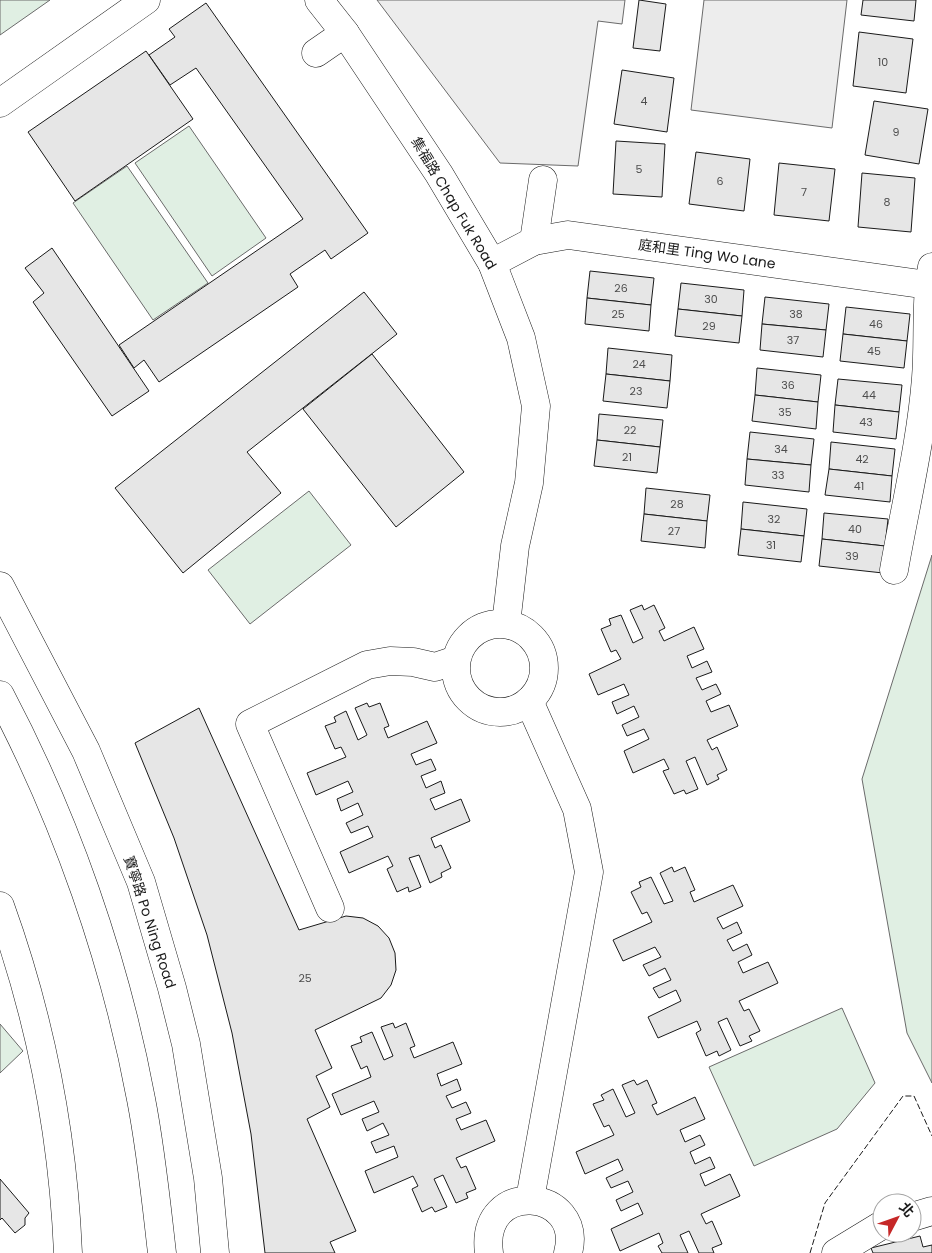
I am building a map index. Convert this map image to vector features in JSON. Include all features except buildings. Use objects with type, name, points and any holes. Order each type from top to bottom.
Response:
[{"type":"main road","points":[[0,103],[146,0]]},
{"type":"main road","name":"集福路 Chap Fuk Road","points":[[319,0],[345,33],[440,174],[492,263],[521,338],[536,406],[517,480],[515,546],[506,624]]},
{"type":"main road","points":[[316,53],[345,33]]},
{"type":"main road","points":[[534,241],[543,180]]},
{"type":"main road","name":"庭和里 Ting Wo Lane","points":[[492,263],[534,241],[568,235],[930,276]]},
{"type":"main road","points":[[894,570],[922,418],[926,377],[930,276]]},
{"type":"main road","name":"寶寧路 Po Ning Road","points":[[0,586],[86,751],[141,882],[186,1044],[208,1178],[216,1253]]},
{"type":"main road","points":[[493,624],[506,624],[520,628],[532,637],[542,655],[544,677],[538,690],[529,701],[518,709],[505,712],[491,712],[478,707],[467,698],[460,687],[456,674],[456,660],[460,647],[468,636],[479,628],[493,624]]},
{"type":"main road","points":[[330,908],[250,724],[367,665],[390,661],[413,662],[435,667],[456,660]]},
{"type":"main road","points":[[0,695],[19,731],[83,881],[101,937],[121,1009],[141,1098],[154,1176],[162,1253]]},
{"type":"main road","points":[[529,701],[577,809],[589,872],[530,1199]]},
{"type":"main road","points":[[0,906],[28,994],[42,1053],[62,1173],[68,1253]]},
{"type":"main road","points":[[489,1253],[488,1233],[496,1215],[511,1203],[530,1199],[550,1205],[566,1220],[571,1241],[568,1253]]},
{"type":"main road","points":[[836,1253],[872,1230]]},
{"type":"green space","points":[[0,0],[50,0],[0,35]]},
{"type":"green space","points":[[189,126],[266,238],[212,276],[135,163]]},
{"type":"green space","points":[[127,166],[208,283],[153,320],[73,203]]},
{"type":"green space","points":[[309,491],[351,545],[250,624],[208,570]]},
{"type":"green space","points":[[932,555],[932,1083],[907,1033],[862,779]]},
{"type":"green space","points":[[842,1008],[875,1083],[837,1129],[754,1166],[709,1067]]},
{"type":"green space","points":[[0,1024],[23,1051],[0,1073]]},
{"type":"shaded area","points":[[377,0],[625,0],[622,24],[598,21],[578,166],[500,163]]},
{"type":"shaded area","points":[[704,0],[847,0],[832,128],[691,110]]},
{"type":"fence","points":[[810,1253],[825,1203],[903,1096],[914,1096],[932,1136]]}]
